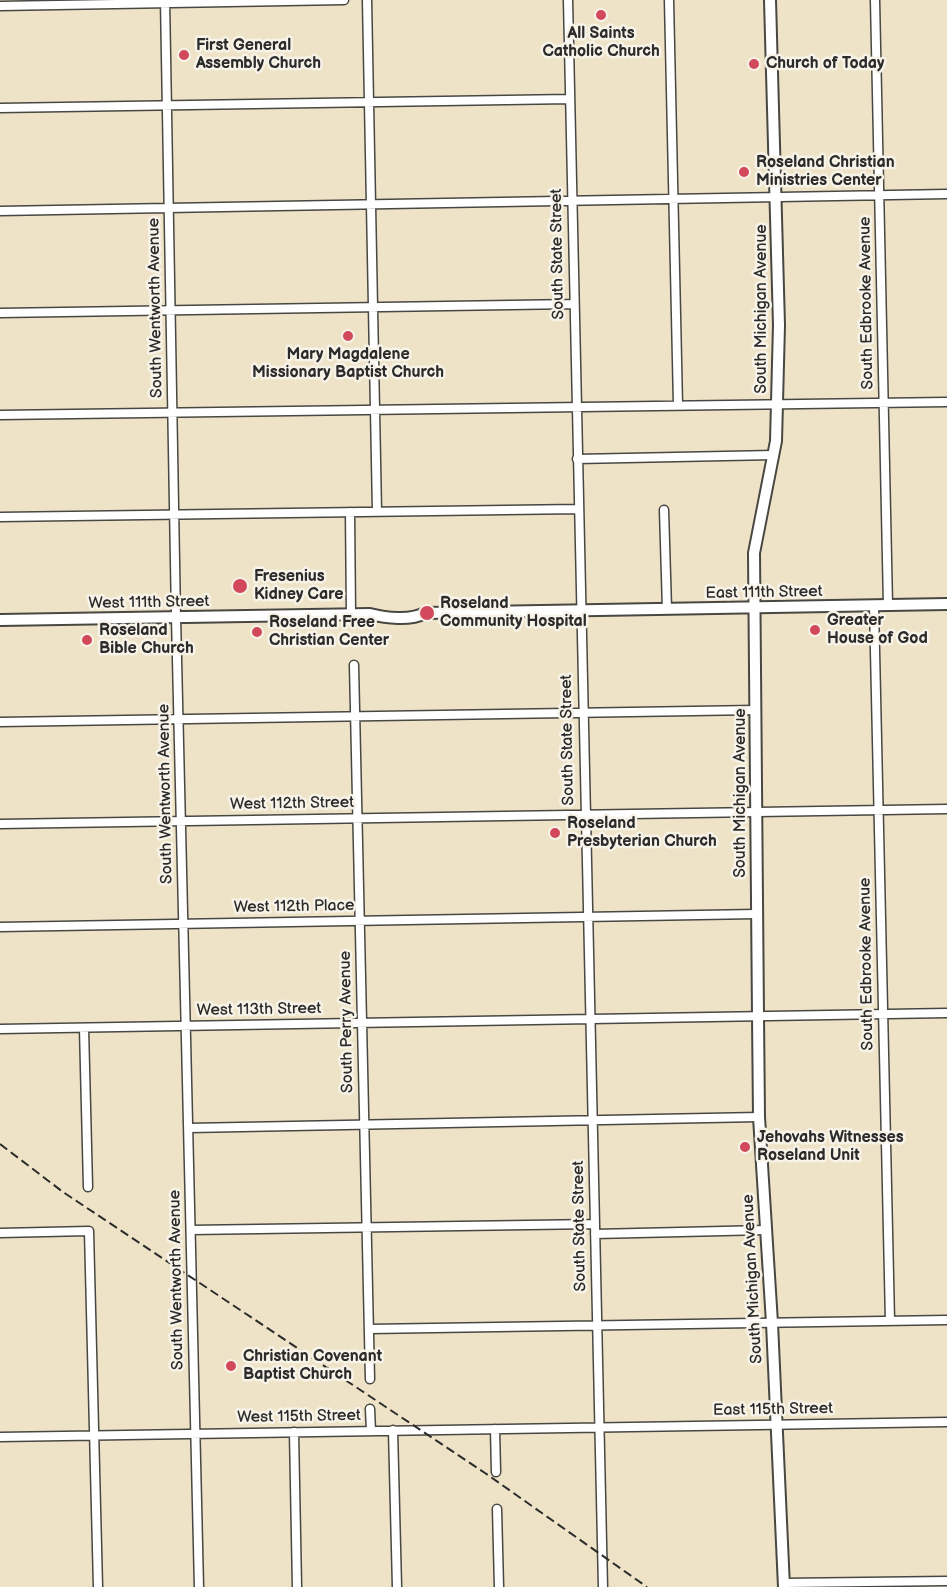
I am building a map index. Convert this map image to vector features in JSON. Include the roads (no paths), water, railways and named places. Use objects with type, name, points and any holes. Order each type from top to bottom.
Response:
[{"type":"main road","name":"South Michigan Avenue","points":[[770,0],[776,197],[777,404],[774,455],[756,539],[756,812],[759,1117],[772,1323],[784,1585]]},
{"type":"main road","name":"East 111th Street","points":[[580,611],[947,604]]},
{"type":"main road","name":"West 111th Street","points":[[0,620],[370,614],[400,618],[425,614],[580,611]]},
{"type":"street","points":[[0,6],[344,0]]},
{"type":"street","points":[[367,0],[377,512]]},
{"type":"street","name":"South State Street","points":[[568,0],[603,1587]]},
{"type":"street","points":[[669,0],[678,405]]},
{"type":"street","name":"South Edbrooke Avenue","points":[[874,0],[888,605]]},
{"type":"street","name":"South Wentworth Avenue","points":[[165,2],[176,617],[200,1587]]},
{"type":"street","points":[[0,108],[570,99]]},
{"type":"street","points":[[0,211],[947,194]]},
{"type":"street","points":[[0,313],[574,304]]},
{"type":"street","points":[[0,415],[947,402]]},
{"type":"street","points":[[578,459],[774,455]]},
{"type":"street","points":[[0,517],[578,509]]},
{"type":"street","points":[[664,510],[667,609]]},
{"type":"street","points":[[350,513],[351,615]]},
{"type":"street","name":"South Edbrooke Avenue","points":[[874,606],[890,1321]]},
{"type":"street","name":"South Perry Avenue","points":[[354,665],[370,1379]]},
{"type":"street","points":[[0,722],[756,710]]},
{"type":"street","name":"West 112th Street","points":[[0,824],[947,809]]},
{"type":"street","name":"West 112th Place","points":[[0,927],[757,914]]},
{"type":"street","name":"West 113th Street","points":[[0,1029],[947,1013]]},
{"type":"street","points":[[84,1028],[88,1187]]},
{"type":"street","points":[[189,1128],[759,1117]]},
{"type":"street","points":[[191,1230],[367,1227],[766,1230]]},
{"type":"street","points":[[0,1233],[89,1231],[98,1587]]},
{"type":"street","points":[[369,1329],[947,1320]]},
{"type":"street","points":[[370,1409],[371,1431]]},
{"type":"street","name":"East 115th Street","points":[[599,1427],[947,1422]]},
{"type":"street","name":"West 115th Street","points":[[0,1437],[599,1427]]},
{"type":"street","points":[[495,1429],[496,1472]]},
{"type":"street","points":[[393,1430],[397,1587]]},
{"type":"street","points":[[294,1432],[297,1587]]},
{"type":"street","points":[[497,1509],[499,1587]]},
{"type":"street","points":[[784,1585],[947,1581]]},
{"type":"railway","points":[[0,1144],[63,1192],[485,1473],[647,1587]]},
{"type":"place","name":"All Saints Catholic Church","points":[[601,15]]},
{"type":"place","name":"First General Assembly Church","points":[[184,55]]},
{"type":"place","name":"Church of Today","points":[[754,64]]},
{"type":"place","name":"Roseland Christian Ministries Center","points":[[744,172]]},
{"type":"place","name":"Mary Magdalene Missionary Baptist Church","points":[[348,336]]},
{"type":"place","name":"Fresenius Kidney Care","points":[[240,586]]},
{"type":"place","name":"Roseland Community Hospital","points":[[427,613]]},
{"type":"place","name":"Greater House of God","points":[[815,630]]},
{"type":"place","name":"Roseland Free Christian Center","points":[[257,632]]},
{"type":"place","name":"Roseland Bible Church","points":[[87,640]]},
{"type":"place","name":"Roseland Presbyterian Church","points":[[555,833]]},
{"type":"place","name":"Jehovahs Witnesses Roseland Unit","points":[[745,1147]]},
{"type":"place","name":"Christian Covenant Baptist Church","points":[[231,1366]]}]
